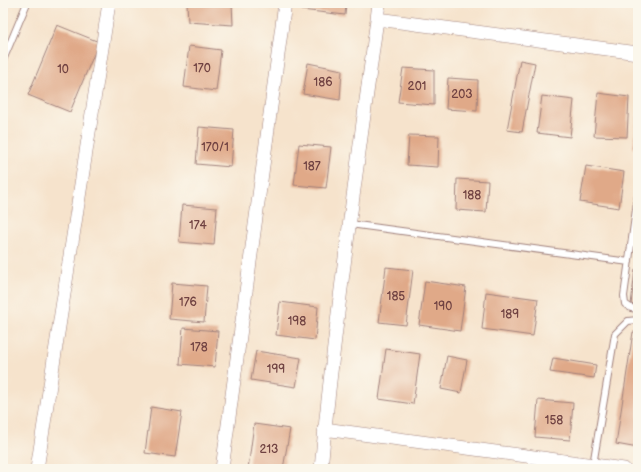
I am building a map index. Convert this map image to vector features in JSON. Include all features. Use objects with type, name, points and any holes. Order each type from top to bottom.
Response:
[{"type":"street","points":[[37,469],[109,3]]},
{"type":"street","points":[[222,469],[285,3]]},
{"type":"street","points":[[321,469],[324,430],[379,3]]},
{"type":"street","points":[[377,19],[638,53]]},
{"type":"street","points":[[324,430],[624,469]]},
{"type":"lane","points":[[3,60],[6,45],[27,3]]},
{"type":"lane","points":[[638,195],[635,235],[624,296],[625,304],[631,308],[638,309]]},
{"type":"lane","points":[[350,224],[629,262]]},
{"type":"lane","points":[[593,465],[615,334],[628,321],[638,320]]},
{"type":"building","points":[[187,3],[232,3],[233,25],[188,22]]},
{"type":"building","points":[[302,3],[346,3],[345,15],[301,10]]},
{"type":"building","points":[[628,3],[638,3],[638,7],[628,5]]},
{"type":"building","points":[[57,25],[99,42],[70,112],[28,95]]},
{"type":"building","points":[[189,46],[221,50],[216,91],[184,87]]},
{"type":"building","points":[[520,60],[535,63],[522,132],[507,130]]},
{"type":"building","points":[[308,63],[342,70],[340,100],[303,94]]},
{"type":"building","points":[[403,68],[434,70],[434,105],[398,102]]},
{"type":"building","points":[[448,78],[478,80],[477,111],[446,109]]},
{"type":"building","points":[[598,93],[629,97],[627,137],[594,136]]},
{"type":"building","points":[[542,96],[574,100],[570,137],[537,133]]},
{"type":"building","points":[[638,117],[638,149],[633,148]]},
{"type":"building","points":[[199,127],[234,130],[231,167],[196,164]]},
{"type":"building","points":[[409,135],[439,136],[438,167],[407,165]]},
{"type":"building","points":[[299,144],[331,147],[326,188],[294,185]]},
{"type":"building","points":[[586,166],[624,172],[619,208],[580,202]]},
{"type":"building","points":[[457,179],[488,181],[486,212],[456,210]]},
{"type":"building","points":[[182,205],[217,208],[214,245],[179,242]]},
{"type":"building","points":[[386,267],[413,270],[406,325],[379,322]]},
{"type":"building","points":[[635,269],[638,270],[638,305],[631,305]]},
{"type":"building","points":[[425,281],[466,287],[460,331],[419,325]]},
{"type":"building","points":[[172,283],[207,286],[204,322],[169,319]]},
{"type":"building","points":[[486,292],[538,299],[533,336],[482,329]]},
{"type":"building","points":[[280,302],[318,307],[315,340],[276,335]]},
{"type":"building","points":[[183,328],[218,331],[215,367],[180,364]]},
{"type":"building","points":[[633,332],[638,333],[638,448],[616,444]]},
{"type":"building","points":[[386,349],[420,354],[413,404],[379,399]]},
{"type":"building","points":[[256,351],[301,358],[296,387],[251,380]]},
{"type":"building","points":[[447,356],[467,360],[461,393],[441,389]]},
{"type":"building","points":[[553,358],[596,365],[594,378],[550,372]]},
{"type":"building","points":[[538,400],[573,403],[570,440],[535,437]]},
{"type":"building","points":[[151,407],[182,412],[175,457],[145,453]]},
{"type":"building","points":[[254,424],[290,429],[283,469],[248,469]]}]
